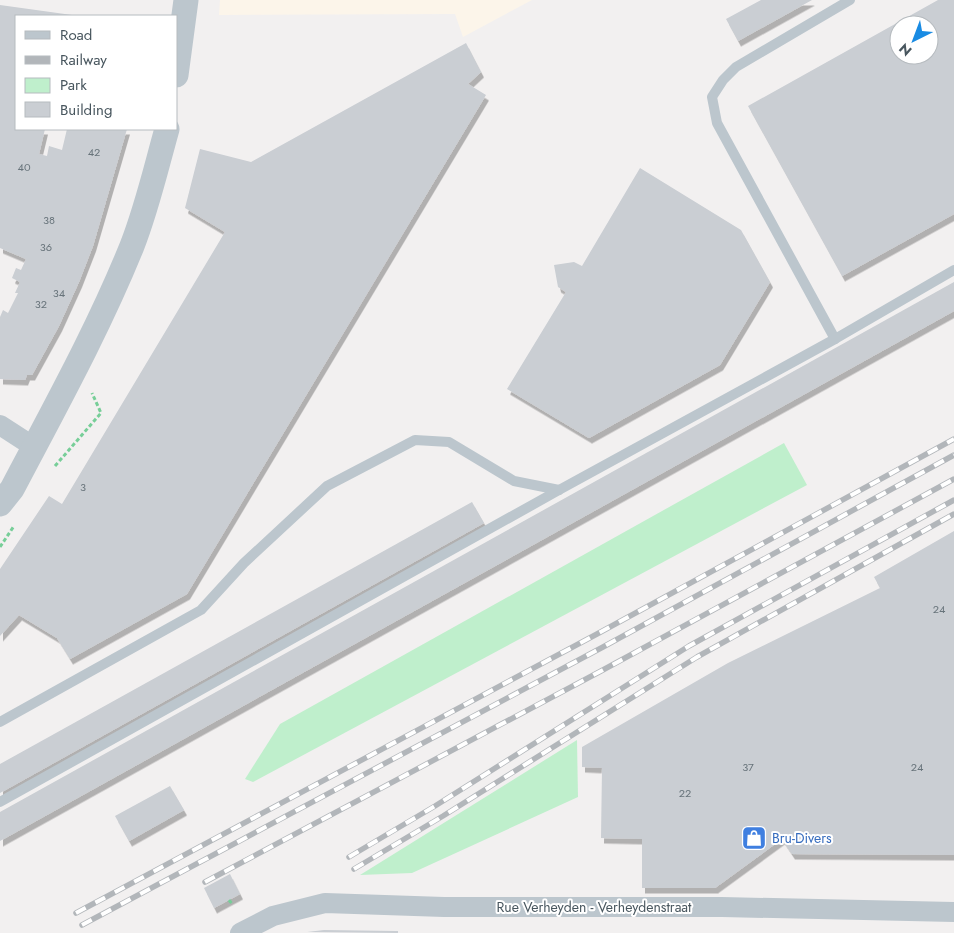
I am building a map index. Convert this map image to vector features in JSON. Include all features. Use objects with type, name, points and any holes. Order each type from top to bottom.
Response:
[{"type":"street","points":[[178,60],[186,0]]},
{"type":"street","points":[[0,504],[12,489],[88,344],[132,244],[167,130]]},
{"type":"street","points":[[0,425],[34,447]]},
{"type":"street","name":"Rue Verheyden - Verheydenstraat","points":[[240,933],[274,916],[325,903],[444,907],[722,908],[954,912]]},
{"type":"lane","points":[[835,339],[717,123],[712,97],[723,80],[736,67],[850,0]]},
{"type":"lane","points":[[0,802],[559,490],[835,339],[954,270]]},
{"type":"lane","points":[[0,722],[201,610],[244,563],[327,486],[415,440],[449,442],[514,481],[559,490]]},
{"type":"path","points":[[229,900],[232,904]]},
{"type":"shaded area","points":[[220,0],[532,0],[463,37],[455,14],[219,15]]},
{"type":"green space","points":[[784,443],[807,485],[253,782],[245,779],[280,724]]},
{"type":"green space","points":[[577,740],[578,797],[412,873],[360,875]]},
{"type":"building","points":[[761,0],[812,0],[738,41],[726,19]]},
{"type":"building","points":[[938,0],[954,0],[954,214],[842,276],[748,106],[889,27],[889,65],[939,65],[939,15],[911,15]]},
{"type":"building","points":[[0,5],[72,15],[15,15],[15,130],[45,130],[39,154],[47,156],[49,146],[62,150],[67,130],[127,130],[93,246],[79,282],[59,326],[32,375],[27,375],[25,380],[0,379],[0,317],[3,310],[8,313],[18,293],[15,293],[20,282],[12,278],[16,268],[21,270],[26,259],[0,248]]},
{"type":"building","points":[[466,43],[481,72],[468,84],[486,95],[187,594],[70,659],[57,638],[19,615],[0,636],[0,569],[49,496],[62,504],[225,232],[185,208],[200,149],[251,162]]},
{"type":"building","points":[[640,168],[741,230],[770,282],[720,365],[589,438],[507,389],[566,292],[558,287],[554,265],[574,262],[582,266]]},
{"type":"building","points":[[954,282],[954,311],[0,841],[0,812]]},
{"type":"building","points":[[472,502],[484,523],[0,793],[0,764]]},
{"type":"building","points":[[954,531],[954,855],[792,854],[782,839],[715,888],[642,888],[642,839],[601,838],[602,768],[582,767],[582,747],[728,663],[880,588],[874,577]]},
{"type":"building","points":[[170,786],[184,810],[129,841],[115,816]]},
{"type":"building","points":[[230,874],[240,894],[214,908],[204,888]]},
{"type":"building","points":[[324,930],[398,931],[398,933],[307,932]]},
{"type":"railway","points":[[76,913],[597,634],[954,439]]},
{"type":"railway","points":[[82,925],[603,647],[954,455]]},
{"type":"railway","points":[[205,882],[601,671],[954,479]]},
{"type":"railway","points":[[349,857],[435,806],[689,646],[954,500]]},
{"type":"railway","points":[[354,869],[443,816],[697,657],[954,514]]},
{"type":"place","name":"Bru-Divers","points":[[754,838]]}]
